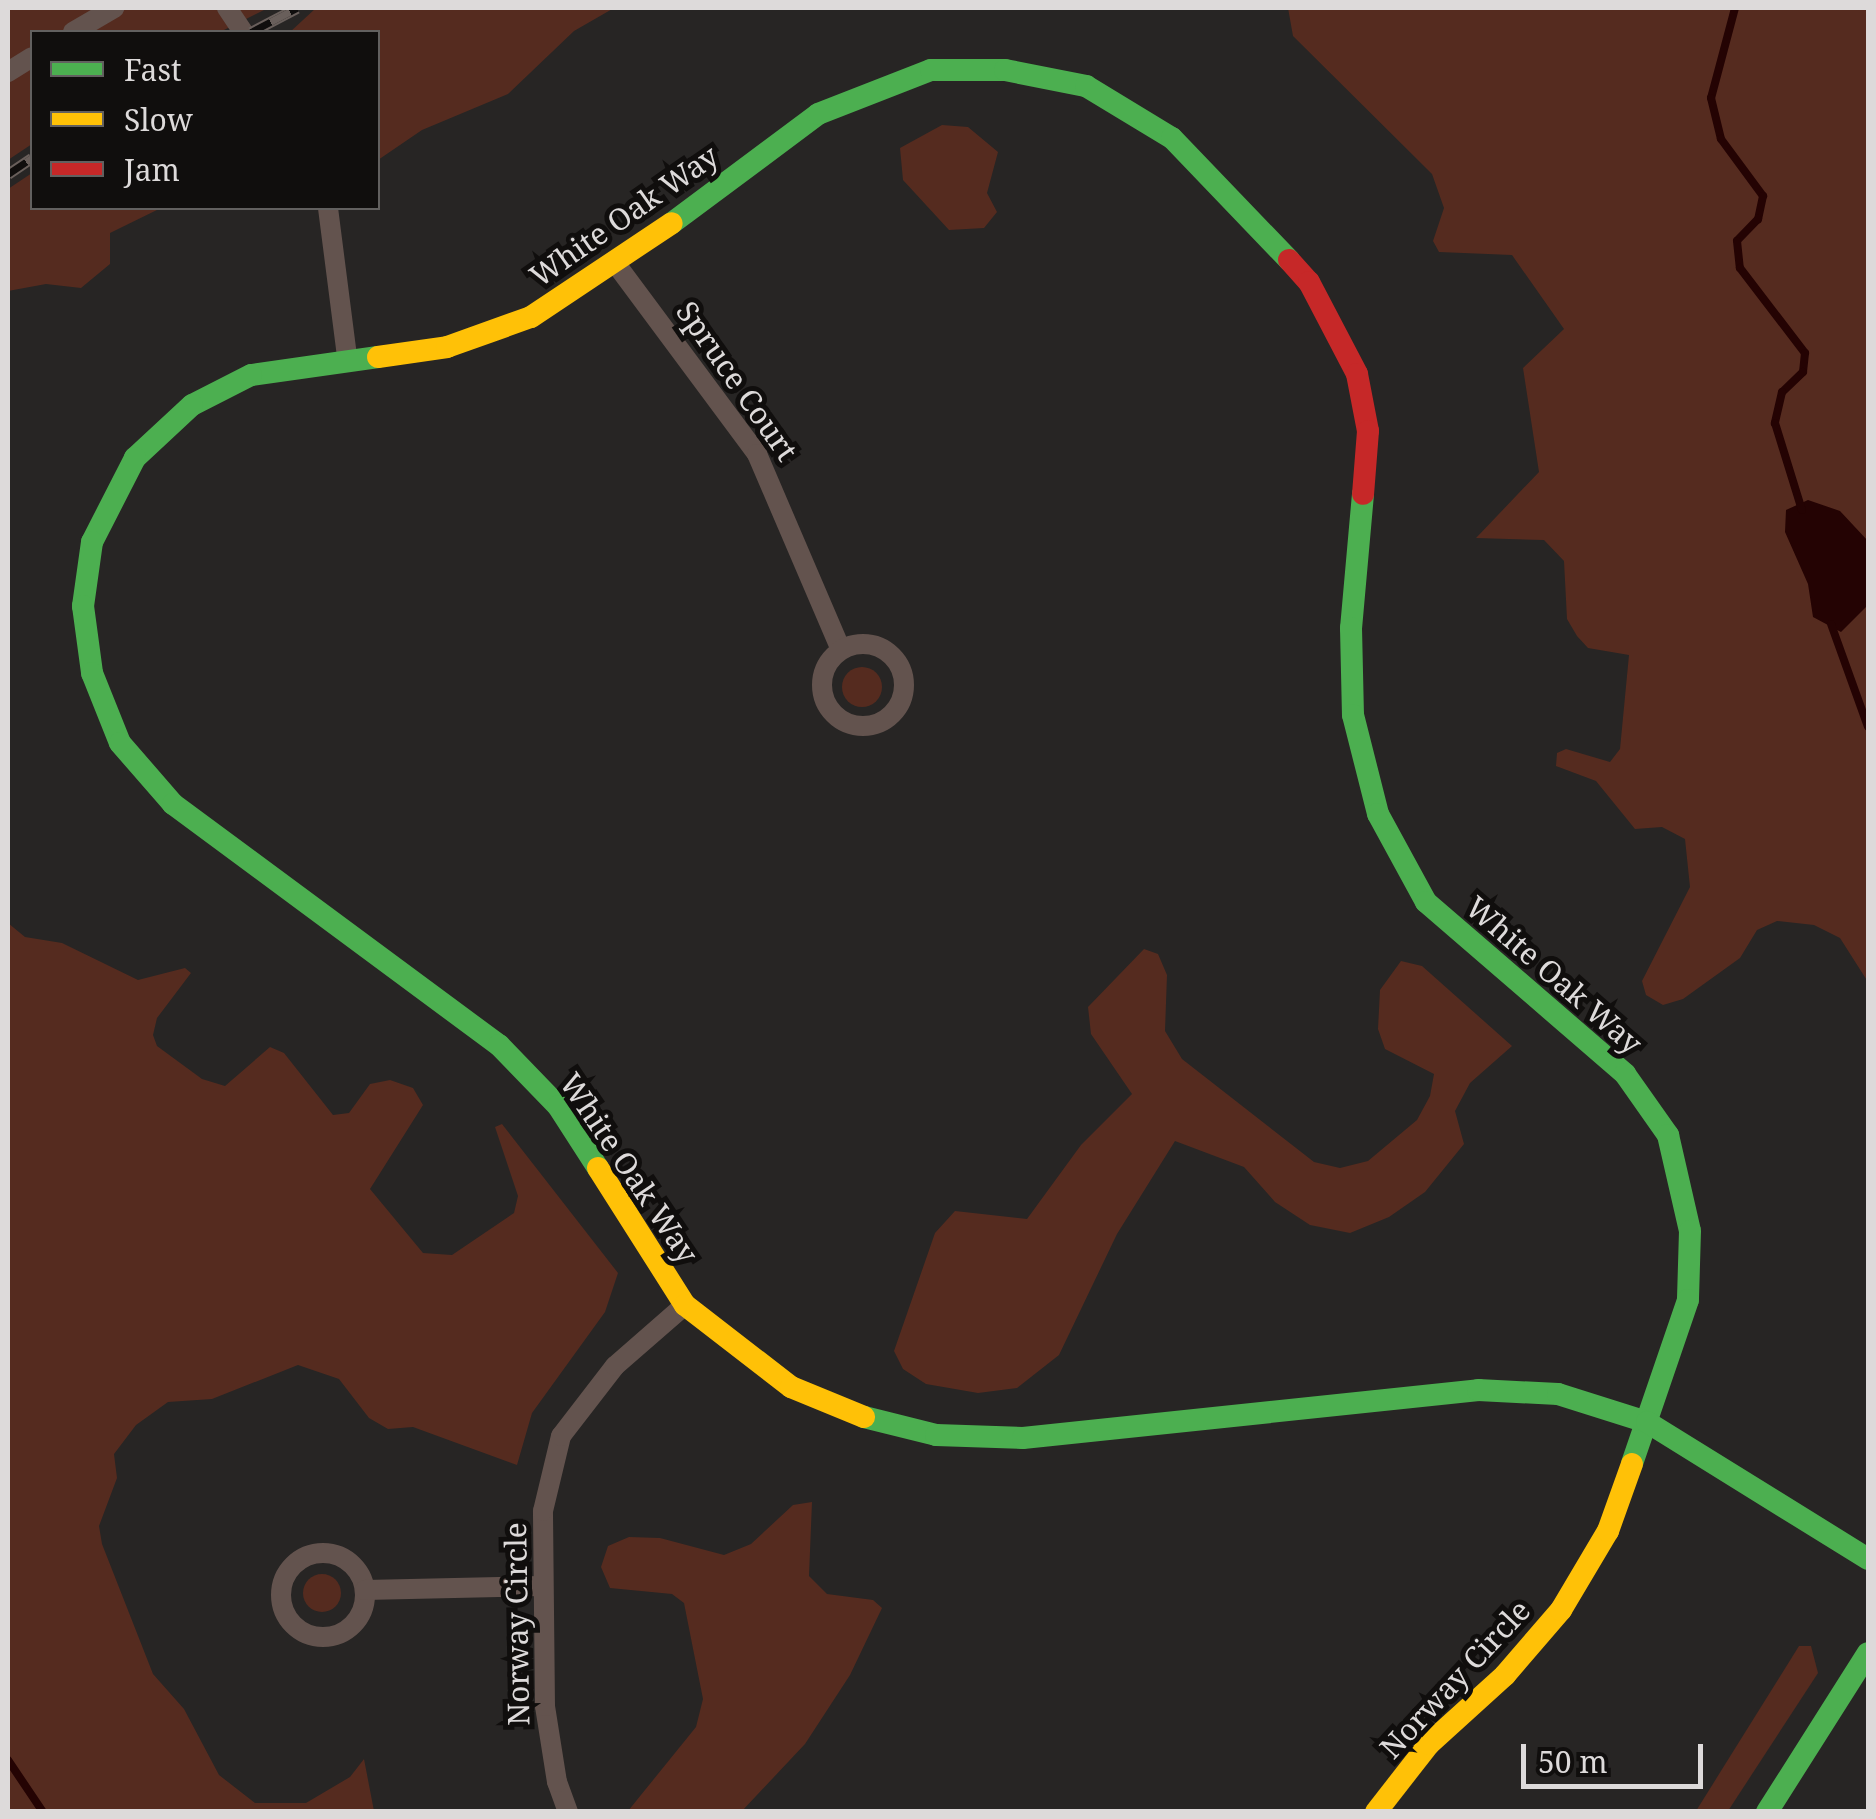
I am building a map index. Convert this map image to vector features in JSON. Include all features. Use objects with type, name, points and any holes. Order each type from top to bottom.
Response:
[{"type":"street","points":[[76,30],[114,8]]},
{"type":"street","points":[[227,8],[242,30]]},
{"type":"street","points":[[8,72],[30,58]]},
{"type":"street","name":"White Oak Way","points":[[1647,1422],[1688,1300],[1690,1230],[1668,1136],[1625,1074],[1488,962],[1426,902],[1397,858],[1353,715],[1351,628],[1368,431],[1357,374],[1309,282],[1241,205],[1172,138],[1086,86],[1005,70],[931,70],[818,114],[616,264],[531,317],[447,347],[347,357],[251,375],[192,405],[135,458],[92,542],[83,606],[100,703],[120,743],[174,804],[510,1057],[558,1106],[685,1305],[791,1386],[856,1416],[936,1435],[1023,1438],[1478,1390],[1558,1394],[1647,1422],[1868,1560]]},
{"type":"street","points":[[328,210],[347,357]]},
{"type":"street","name":"Spruce Court","points":[[616,264],[757,454],[840,650]]},
{"type":"street","points":[[873,645],[899,665],[902,699],[887,719],[852,726],[832,713],[822,680],[840,650],[873,645]]},
{"type":"street","name":"Norway Circle","points":[[568,1812],[557,1782],[545,1706],[541,1586],[544,1510],[561,1436],[615,1366],[685,1305]]},
{"type":"street","name":"Norway Circle","points":[[1376,1812],[1429,1744],[1505,1675],[1560,1610],[1608,1531],[1647,1422]]},
{"type":"street","points":[[314,1554],[348,1561],[365,1590],[354,1624],[328,1636],[298,1629],[281,1598],[286,1575],[314,1554]]},
{"type":"street","points":[[365,1590],[541,1586]]},
{"type":"street","points":[[1767,1812],[1868,1653]]},
{"type":"shaded area","points":[[8,8],[268,8],[224,30],[30,30],[30,145],[8,160]]},
{"type":"shaded area","points":[[316,8],[614,8],[574,31],[508,94],[422,130],[380,159],[380,30],[292,30]]},
{"type":"shaded area","points":[[1288,8],[1868,8],[1868,982],[1840,938],[1814,925],[1777,921],[1757,930],[1740,958],[1683,999],[1663,1005],[1646,995],[1642,981],[1690,887],[1685,839],[1662,827],[1635,829],[1596,781],[1556,766],[1557,753],[1566,749],[1610,762],[1620,749],[1629,655],[1588,648],[1577,636],[1567,619],[1564,561],[1544,540],[1476,538],[1539,472],[1523,368],[1564,329],[1512,255],[1439,252],[1433,241],[1444,208],[1432,174],[1293,36]]},
{"type":"shaded area","points":[[942,125],[968,127],[998,152],[987,193],[997,212],[984,228],[949,230],[903,180],[900,148]]},
{"type":"shaded area","points":[[30,174],[30,210],[157,210],[110,233],[110,264],[81,288],[46,284],[8,291],[8,189]]},
{"type":"shaded area","points":[[1808,500],[1840,511],[1868,541],[1868,605],[1841,632],[1813,617],[1808,584],[1785,532],[1786,510]]},
{"type":"shaded area","points":[[862,667],[876,673],[882,687],[876,701],[862,707],[848,701],[842,687],[848,673]]},
{"type":"shaded area","points":[[8,923],[25,937],[62,943],[138,980],[185,968],[191,973],[157,1018],[153,1035],[157,1046],[202,1079],[225,1086],[270,1047],[284,1053],[333,1115],[349,1113],[370,1084],[390,1080],[413,1088],[423,1105],[370,1189],[423,1253],[452,1255],[514,1213],[518,1196],[495,1127],[502,1124],[618,1273],[605,1312],[532,1413],[517,1465],[413,1427],[388,1429],[369,1418],[339,1379],[298,1365],[212,1399],[168,1402],[136,1425],[114,1454],[117,1478],[99,1526],[102,1544],[153,1674],[184,1709],[219,1775],[255,1803],[306,1803],[350,1777],[364,1759],[374,1811],[8,1811]]},
{"type":"shaded area","points":[[1144,949],[1158,954],[1167,975],[1165,1031],[1182,1059],[1314,1162],[1340,1168],[1368,1161],[1417,1120],[1430,1096],[1434,1074],[1385,1049],[1378,1029],[1380,990],[1401,961],[1422,966],[1512,1046],[1470,1083],[1455,1111],[1464,1144],[1425,1192],[1389,1217],[1350,1233],[1310,1225],[1275,1202],[1244,1167],[1175,1141],[1117,1234],[1059,1355],[1017,1388],[978,1393],[926,1384],[903,1369],[894,1351],[935,1233],[955,1211],[1027,1219],[1081,1145],[1132,1094],[1091,1034],[1088,1007]]},
{"type":"shaded area","points":[[812,1502],[809,1576],[827,1594],[873,1600],[882,1608],[850,1675],[805,1744],[742,1811],[628,1811],[696,1727],[703,1699],[684,1603],[672,1594],[610,1588],[601,1567],[608,1546],[629,1537],[660,1538],[724,1555],[751,1544],[793,1505]]},
{"type":"shaded area","points":[[322,1574],[336,1579],[341,1593],[336,1607],[322,1612],[308,1607],[303,1593],[308,1579]]},
{"type":"shaded area","points":[[1799,1646],[1811,1646],[1818,1673],[1728,1811],[1696,1811]]},
{"type":"waterway","points":[[1735,8],[1711,98],[1721,139],[1763,196],[1758,219],[1737,241],[1740,268],[1805,353],[1803,372],[1782,392],[1775,423],[1802,510]]},
{"type":"waterway","points":[[1831,624],[1868,727]]},
{"type":"waterway","points":[[8,1760],[43,1812]]},
{"type":"railway","points":[[255,30],[297,8]]},
{"type":"railway","points":[[8,174],[30,159]]},
{"type":"traffic: fast","points":[[672,223],[818,114],[931,70],[1005,70],[1086,86],[1172,138],[1289,260]]},
{"type":"traffic: fast","points":[[378,357],[251,375],[192,405],[135,458],[92,542],[83,606],[92,673],[120,743],[173,804],[499,1045],[558,1106],[598,1168]]},
{"type":"traffic: fast","points":[[1363,494],[1351,628],[1353,715],[1378,814],[1426,902],[1625,1074],[1668,1135],[1690,1231],[1688,1300],[1632,1464]]},
{"type":"traffic: fast","points":[[864,1417],[936,1435],[1023,1438],[1478,1390],[1558,1394],[1647,1422],[1868,1559]]},
{"type":"traffic: fast","points":[[1767,1812],[1868,1653]]},
{"type":"traffic: slow","points":[[378,357],[447,347],[531,317],[672,223]]},
{"type":"traffic: slow","points":[[598,1168],[685,1305],[791,1387],[864,1417]]},
{"type":"traffic: slow","points":[[1376,1812],[1429,1744],[1505,1675],[1561,1610],[1608,1531],[1632,1464]]},
{"type":"traffic: jam","points":[[1289,260],[1309,282],[1357,374],[1368,431],[1363,494]]}]
